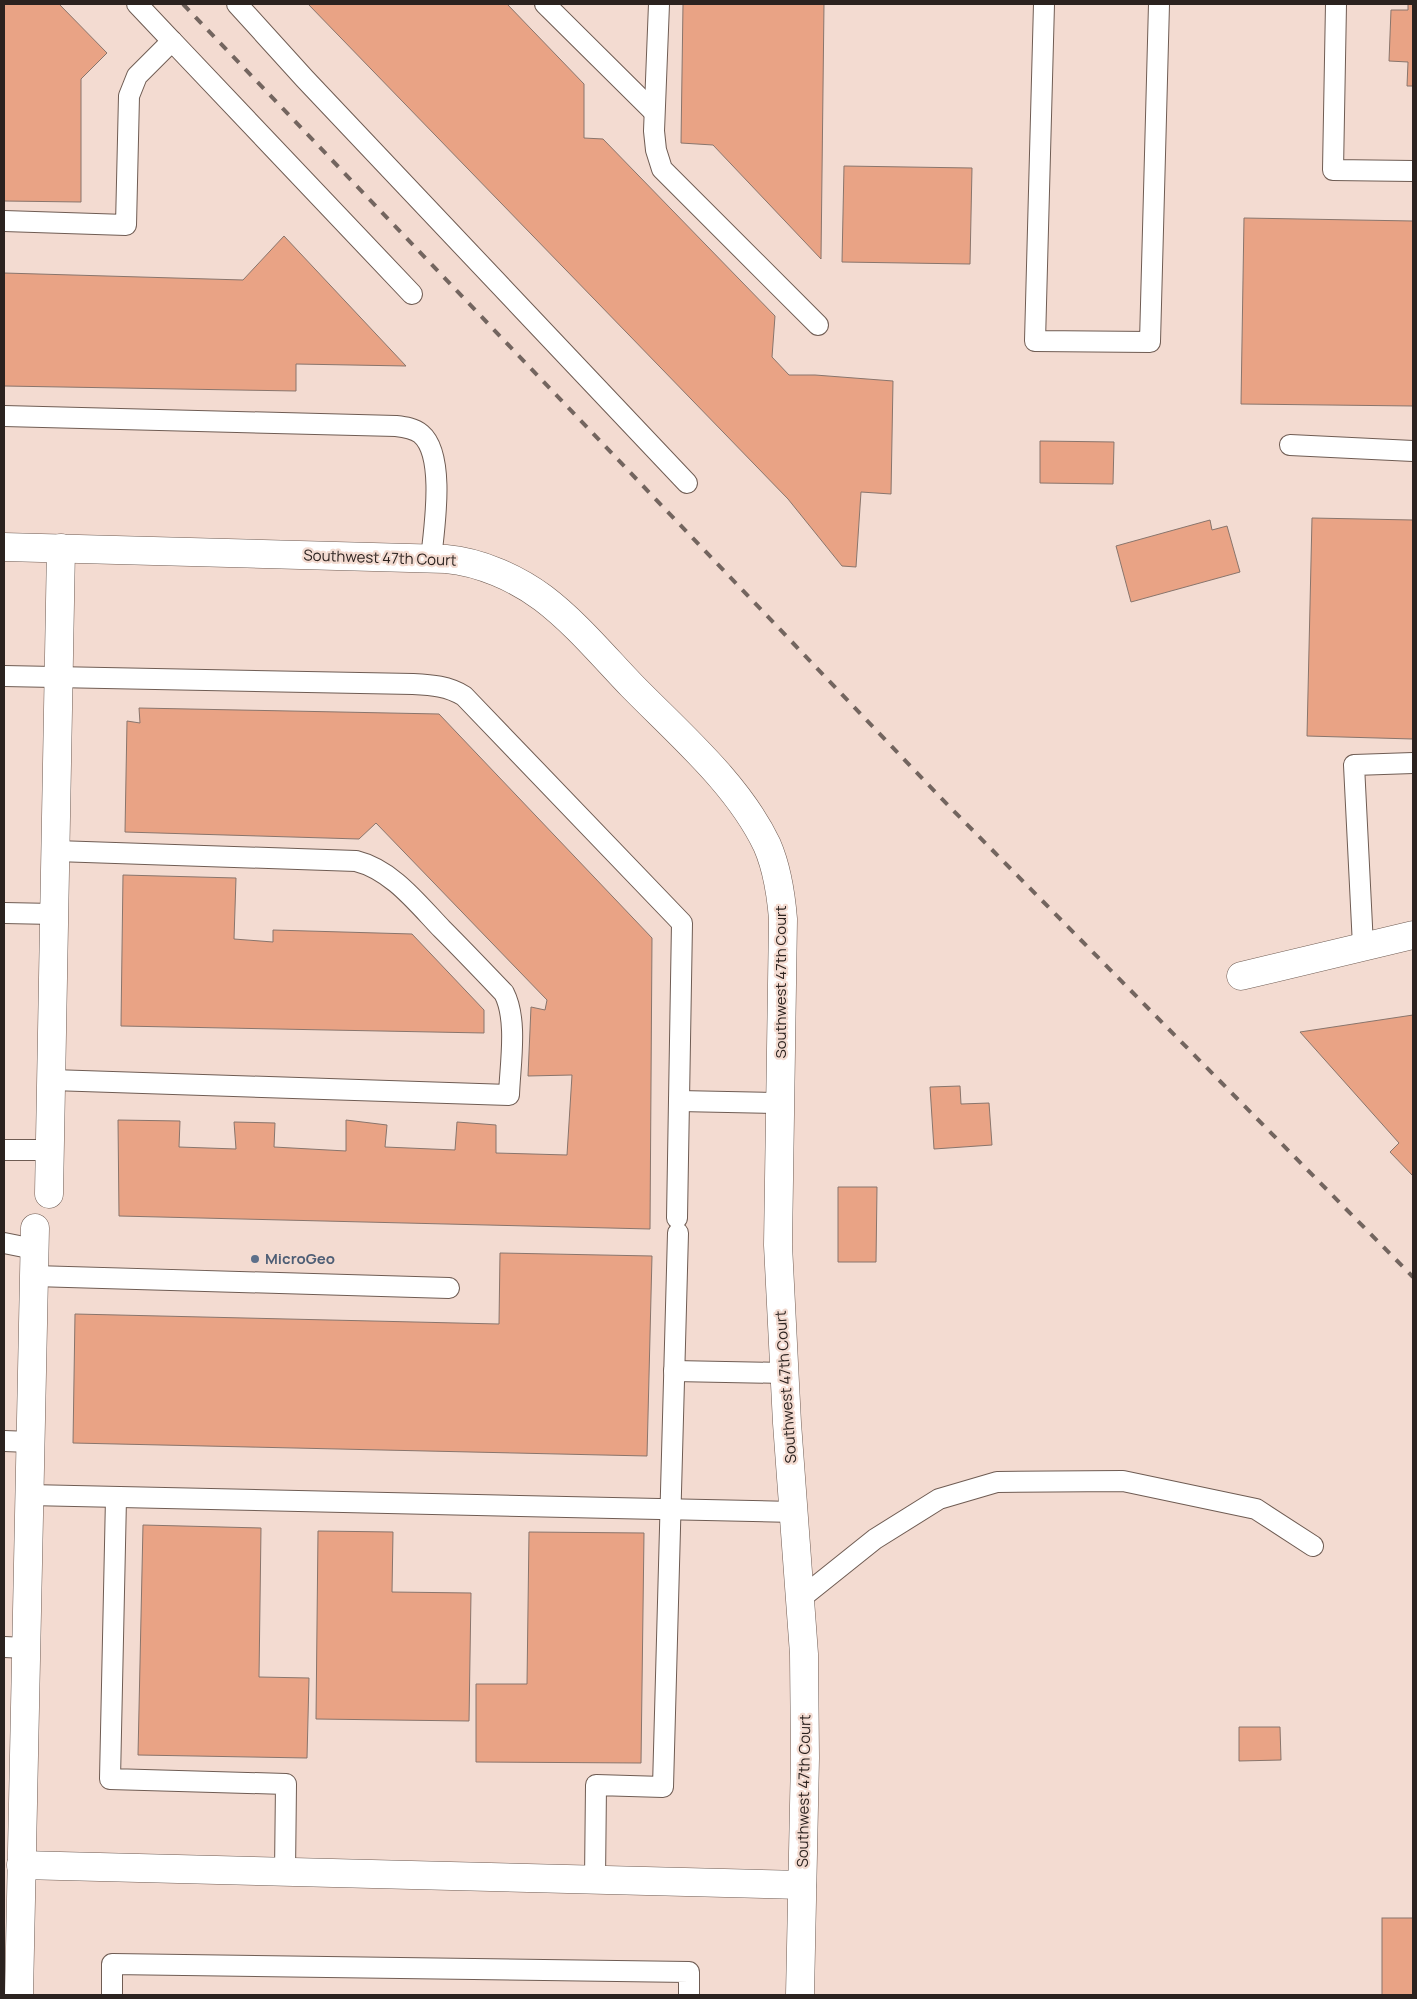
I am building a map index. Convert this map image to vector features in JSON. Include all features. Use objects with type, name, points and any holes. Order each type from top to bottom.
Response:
[{"type":"street","name":"Southwest 47th Court","points":[[4,547],[460,560],[479,566],[524,586],[549,603],[591,643],[718,775],[755,825],[767,846],[780,890],[783,919],[778,1245],[784,1373],[804,1654],[805,1739],[800,1995]]},
{"type":"street","points":[[50,1194],[61,548]]},
{"type":"street","points":[[1241,976],[1413,935]]},
{"type":"street","points":[[19,1995],[21,1865],[15,1647],[29,1496],[17,1441],[34,1251]]},
{"type":"street","points":[[21,1865],[802,1885]]},
{"type":"lane","points":[[137,4],[412,294]]},
{"type":"lane","points":[[237,4],[305,79],[687,483]]},
{"type":"lane","points":[[545,4],[654,112]]},
{"type":"lane","points":[[659,4],[654,112],[656,150],[662,169],[818,325]]},
{"type":"lane","points":[[1044,4],[1035,341],[1150,342],[1158,4]]},
{"type":"lane","points":[[1336,4],[1333,170],[1413,171]]},
{"type":"lane","points":[[4,221],[126,225],[129,96],[137,76],[172,41]]},
{"type":"lane","points":[[4,416],[396,426],[410,428],[421,434],[434,454],[436,489],[431,559]]},
{"type":"lane","points":[[1290,446],[1413,451]]},
{"type":"lane","points":[[4,676],[413,684],[442,686],[454,690],[464,696],[682,922],[664,1787],[596,1786],[595,1880]]},
{"type":"lane","points":[[1363,946],[1354,765],[1413,763]]},
{"type":"lane","points":[[52,1080],[509,1095],[511,1017],[509,1003],[504,993],[409,894],[384,873],[367,864],[356,861],[56,851]]},
{"type":"lane","points":[[4,913],[54,914]]},
{"type":"lane","points":[[679,1101],[781,1103]]},
{"type":"lane","points":[[4,1150],[50,1150]]},
{"type":"lane","points":[[4,1243],[34,1251],[449,1288]]},
{"type":"lane","points":[[674,1371],[784,1373]]},
{"type":"lane","points":[[800,1599],[875,1539],[940,1499],[996,1482],[1122,1481],[1256,1510],[1314,1546]]},
{"type":"lane","points":[[29,1496],[794,1512]]},
{"type":"lane","points":[[116,1498],[110,1779],[286,1784],[285,1872]]},
{"type":"lane","points":[[112,1995],[112,1964],[689,1972],[689,1995]]},
{"type":"building","points":[[4,4],[59,4],[107,53],[81,79],[81,202],[4,201]]},
{"type":"building","points":[[308,4],[507,4],[584,84],[584,138],[603,139],[775,316],[772,357],[789,375],[893,381],[891,494],[861,492],[856,567],[842,566],[788,499]]},
{"type":"building","points":[[683,4],[824,4],[821,259],[713,145],[681,143]]},
{"type":"building","points":[[1408,4],[1413,4],[1413,86],[1407,86],[1408,62],[1389,61],[1391,10],[1408,10]]},
{"type":"building","points":[[844,166],[972,168],[970,264],[842,262]]},
{"type":"building","points":[[1244,218],[1413,221],[1413,406],[1241,404]]},
{"type":"building","points":[[284,236],[406,366],[296,364],[296,391],[4,386],[4,273],[243,280]]},
{"type":"building","points":[[1040,441],[1114,442],[1113,484],[1040,483]]},
{"type":"building","points":[[1312,518],[1413,520],[1413,739],[1307,736]]},
{"type":"building","points":[[1210,520],[1212,530],[1227,526],[1240,572],[1131,602],[1116,546]]},
{"type":"building","points":[[139,708],[439,714],[652,938],[650,1229],[119,1216],[118,1120],[180,1121],[179,1147],[236,1149],[234,1122],[275,1123],[274,1147],[346,1151],[346,1120],[387,1125],[385,1147],[455,1150],[457,1122],[496,1125],[496,1153],[567,1155],[572,1075],[528,1076],[531,1007],[545,1010],[547,1000],[376,823],[359,839],[125,832],[127,721],[140,723]]},
{"type":"building","points":[[123,875],[236,878],[234,939],[273,942],[273,930],[412,934],[484,1010],[484,1033],[121,1026]]},
{"type":"building","points":[[1413,1015],[1413,1176],[1390,1152],[1399,1143],[1300,1032]]},
{"type":"building","points":[[960,1086],[961,1104],[989,1103],[992,1145],[934,1149],[930,1087]]},
{"type":"building","points":[[838,1187],[877,1187],[876,1262],[838,1262]]},
{"type":"building","points":[[500,1253],[652,1256],[647,1456],[73,1443],[75,1314],[499,1324]]},
{"type":"building","points":[[143,1525],[261,1528],[259,1677],[309,1678],[307,1758],[138,1755]]},
{"type":"building","points":[[318,1531],[393,1532],[392,1592],[471,1593],[469,1721],[316,1719]]},
{"type":"building","points":[[529,1532],[644,1533],[641,1763],[476,1762],[476,1684],[527,1684]]},
{"type":"building","points":[[1239,1727],[1280,1727],[1281,1760],[1239,1761]]},
{"type":"building","points":[[1382,1918],[1413,1918],[1413,1995],[1382,1995]]},
{"type":"railway","points":[[183,4],[939,796],[1413,1277]]},
{"type":"place","name":"MicroGeo","points":[[255,1259]]}]
